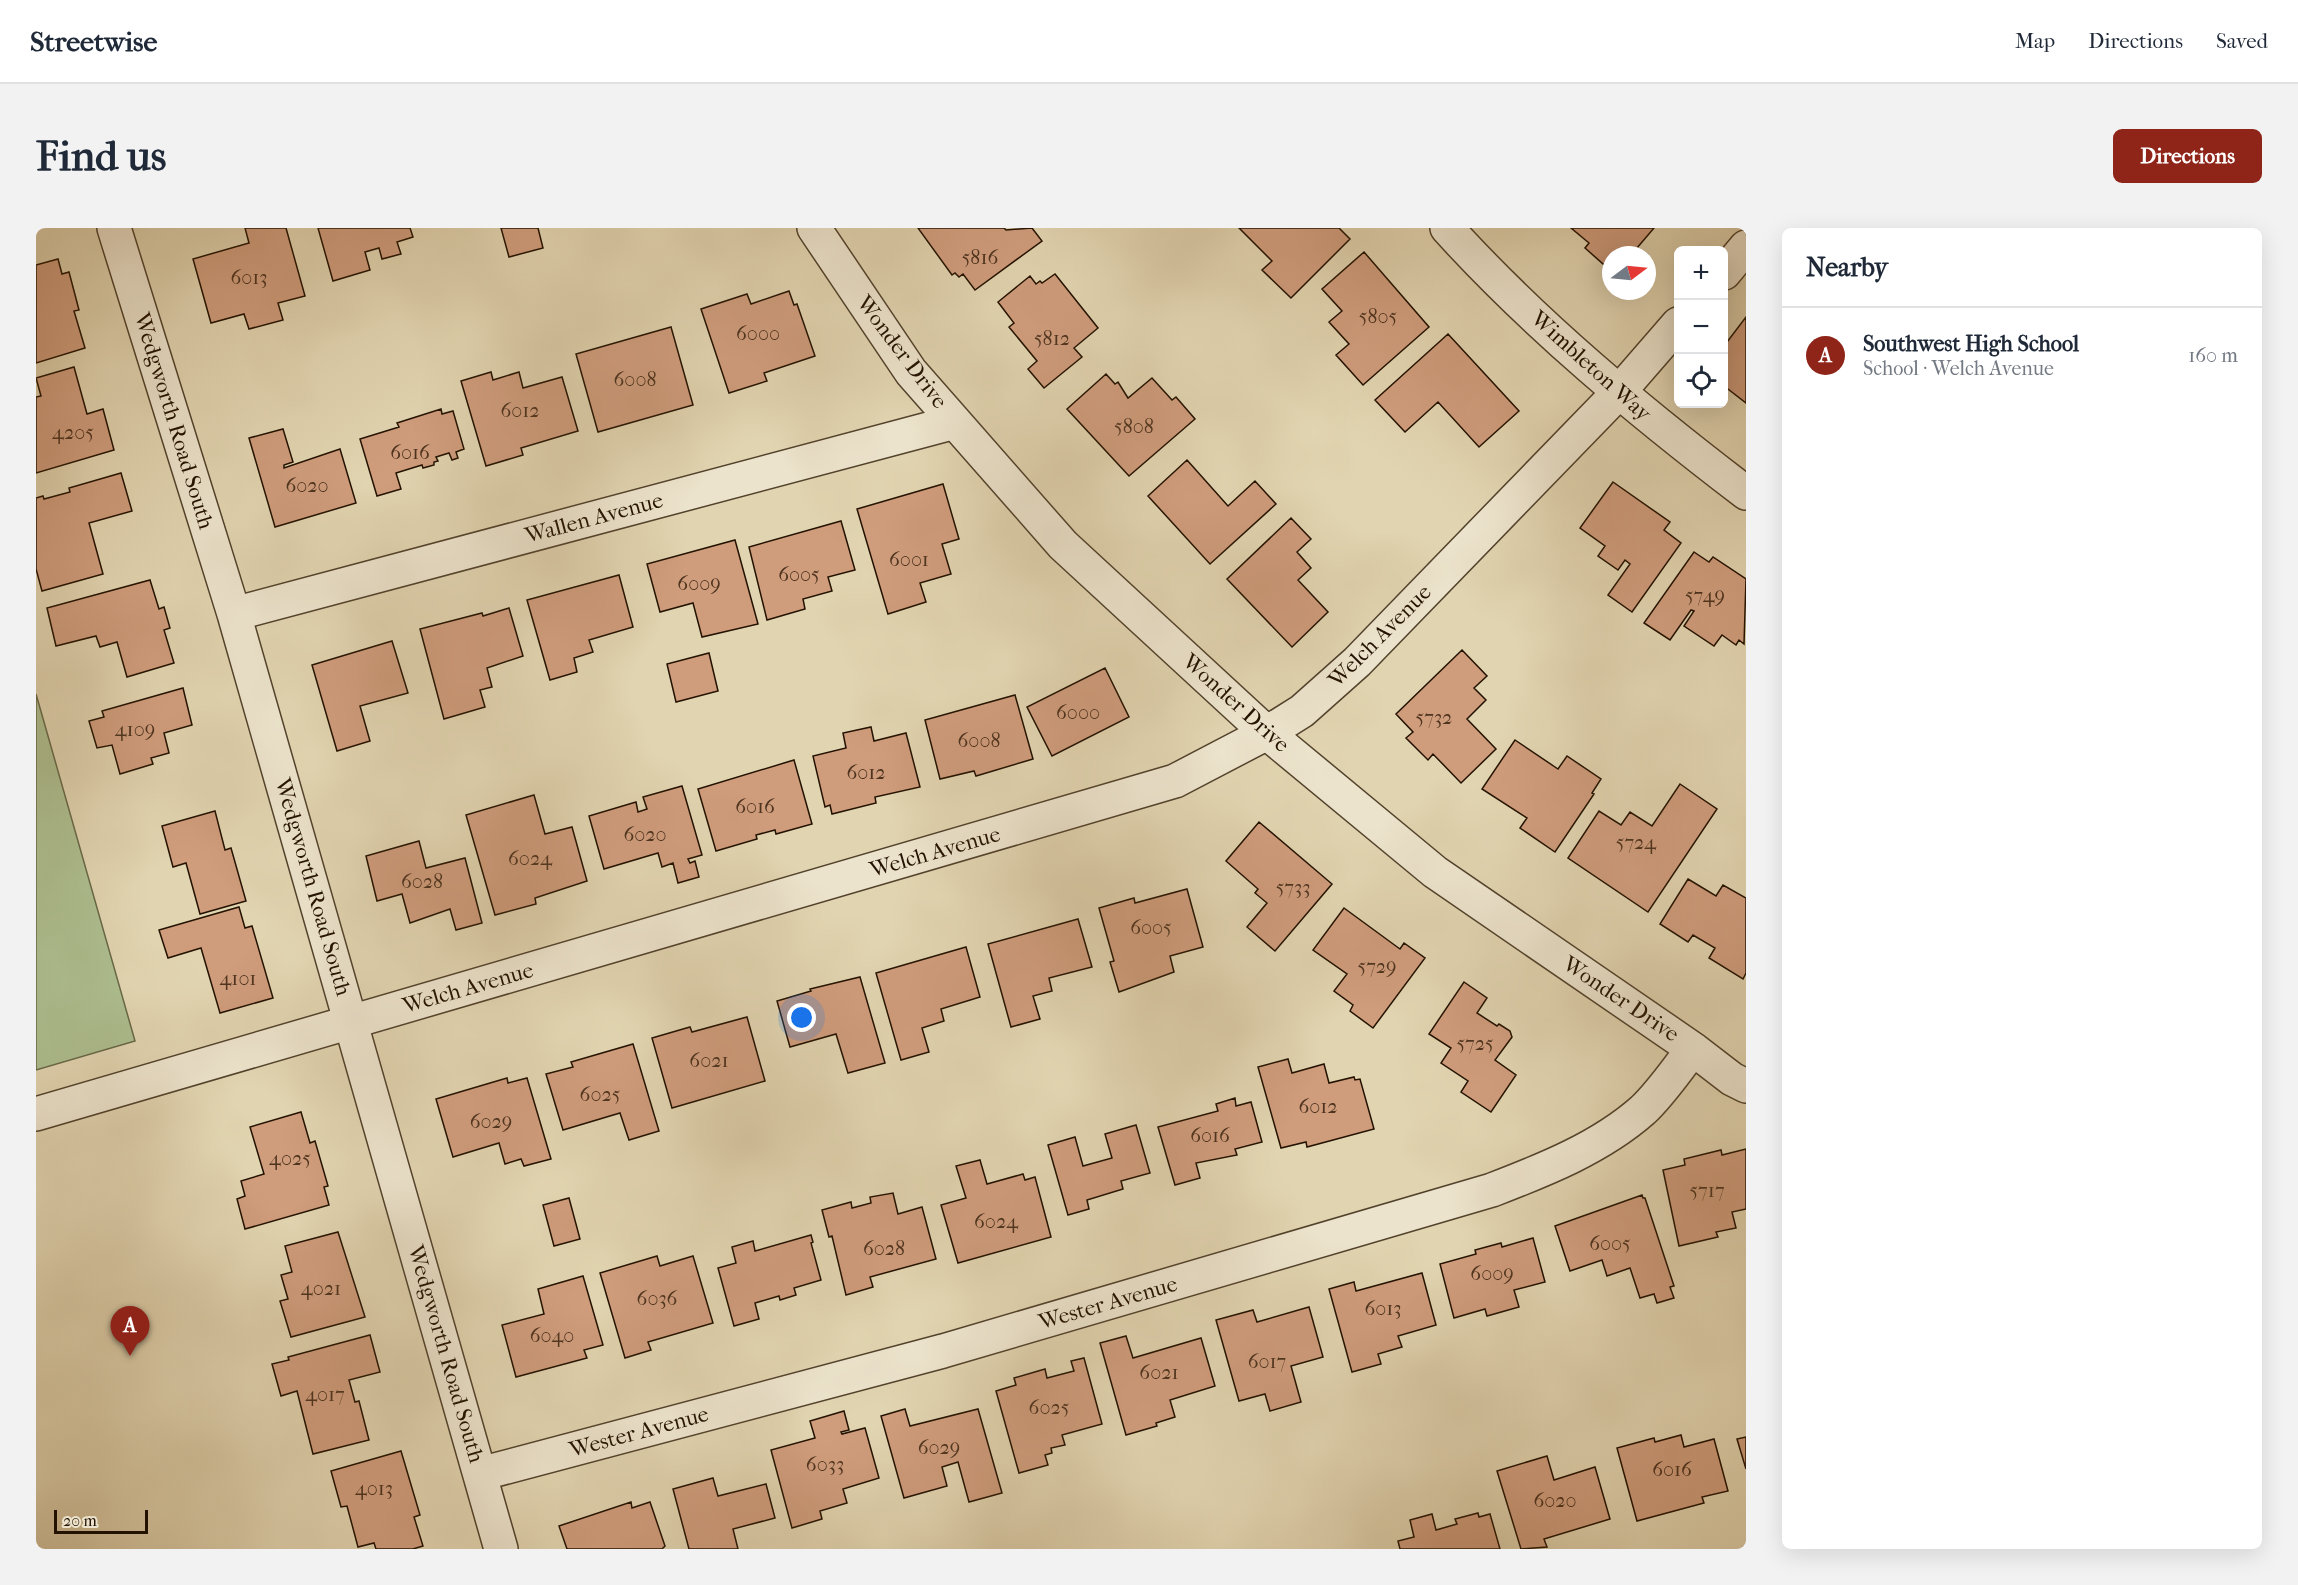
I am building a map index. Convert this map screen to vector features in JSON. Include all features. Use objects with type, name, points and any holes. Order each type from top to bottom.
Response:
[{"type":"street","name":"Wedgworth Road South","points":[[114,228],[234,614],[501,1549]]},
{"type":"street","name":"Wonder Drive","points":[[814,228],[911,372],[1063,545],[1267,733],[1435,872],[1693,1049],[1732,1079],[1746,1086]]},
{"type":"street","name":"Wimbleton Way","points":[[1447,228],[1487,272],[1648,418],[1746,493]]},
{"type":"street","points":[[1728,268],[1746,247]]},
{"type":"street","name":"Welch Avenue","points":[[36,1114],[1175,781],[1267,733],[1302,711],[1357,662],[1619,392],[1674,329]]},
{"type":"street","name":"Wallen Avenue","points":[[234,614],[955,422]]},
{"type":"street","name":"Wester Avenue","points":[[480,1474],[943,1351],[1492,1190],[1543,1171],[1615,1132],[1644,1108],[1693,1049]]},
{"type":"green space","points":[[36,694],[135,1041],[36,1070]]},
{"type":"building","points":[[245,228],[286,228],[305,296],[278,303],[283,320],[249,329],[244,314],[211,323],[193,259],[249,243]]},
{"type":"building","points":[[318,228],[410,228],[413,237],[397,242],[401,254],[382,259],[379,248],[365,252],[370,270],[333,281]]},
{"type":"building","points":[[501,228],[538,228],[543,248],[509,257]]},
{"type":"building","points":[[918,228],[1004,228],[1006,230],[1032,228],[1042,241],[975,290],[963,274],[959,277],[955,273],[952,275]]},
{"type":"building","points":[[1239,228],[1339,228],[1350,239],[1291,298],[1262,270],[1272,261]]},
{"type":"building","points":[[1571,228],[1654,228],[1639,246],[1602,246],[1602,263],[1585,248],[1589,243]]},
{"type":"building","points":[[1364,252],[1429,327],[1363,385],[1336,355],[1349,344],[1329,322],[1342,311],[1322,289]]},
{"type":"building","points":[[58,259],[62,274],[69,272],[79,310],[74,311],[85,348],[36,363],[36,265]]},
{"type":"building","points":[[1055,274],[1098,328],[1074,348],[1082,357],[1044,388],[1028,369],[1037,361],[1009,327],[1014,323],[998,302],[1030,276],[1036,284],[1040,281],[1042,283]]},
{"type":"building","points":[[789,291],[794,305],[797,304],[815,356],[764,373],[767,381],[729,393],[701,309],[747,294],[751,304]]},
{"type":"building","points":[[1746,317],[1746,403],[1728,389],[1728,341]]},
{"type":"building","points":[[671,327],[693,405],[598,432],[576,354]]},
{"type":"building","points":[[1448,334],[1519,411],[1479,447],[1438,402],[1405,432],[1375,400]]},
{"type":"building","points":[[74,367],[87,414],[103,409],[114,450],[36,473],[36,397],[41,396],[36,378]]},
{"type":"building","points":[[491,372],[493,380],[519,372],[523,388],[562,377],[578,431],[521,448],[523,455],[486,466],[461,381]]},
{"type":"building","points":[[1106,374],[1115,384],[1118,382],[1128,398],[1152,378],[1172,400],[1176,397],[1195,419],[1129,476],[1067,409]]},
{"type":"building","points":[[441,409],[442,414],[453,411],[464,449],[456,452],[458,458],[452,460],[449,453],[436,457],[438,461],[434,462],[434,465],[423,468],[422,465],[396,473],[401,489],[377,496],[360,439],[399,427],[397,423]]},
{"type":"building","points":[[283,429],[293,462],[284,465],[284,468],[340,449],[356,503],[275,527],[249,438]]},
{"type":"building","points":[[1187,460],[1228,506],[1255,481],[1276,504],[1210,564],[1148,496]]},
{"type":"building","points":[[121,473],[132,511],[89,523],[103,574],[42,591],[36,569],[36,498],[43,496],[44,499],[70,492],[69,488]]},
{"type":"building","points":[[1613,482],[1670,522],[1664,530],[1681,543],[1632,612],[1608,595],[1630,564],[1625,560],[1618,570],[1598,556],[1605,546],[1580,528]]},
{"type":"building","points":[[943,484],[959,539],[942,544],[951,574],[920,583],[926,602],[888,614],[857,509]]},
{"type":"building","points":[[1291,518],[1311,539],[1297,552],[1311,568],[1298,580],[1328,612],[1292,647],[1227,579]]},
{"type":"building","points":[[841,521],[855,570],[828,577],[832,591],[803,599],[805,609],[767,620],[749,547]]},
{"type":"building","points":[[735,540],[758,624],[702,637],[693,603],[660,612],[647,564]]},
{"type":"building","points":[[1694,552],[1709,562],[1713,557],[1746,579],[1744,644],[1739,640],[1736,645],[1722,635],[1714,646],[1684,626],[1694,611],[1691,610],[1670,640],[1644,623]]},
{"type":"building","points":[[619,575],[633,627],[589,640],[593,652],[574,658],[577,672],[550,680],[527,600]]},
{"type":"building","points":[[150,580],[159,609],[164,607],[170,628],[164,630],[174,663],[127,677],[117,642],[100,647],[96,636],[56,646],[47,608]]},
{"type":"building","points":[[509,608],[523,656],[487,668],[492,687],[480,690],[485,707],[444,719],[420,629],[482,613],[483,616]]},
{"type":"building","points":[[392,641],[408,693],[360,706],[370,741],[337,751],[312,665]]},
{"type":"building","points":[[1462,650],[1487,676],[1474,688],[1486,700],[1467,719],[1496,749],[1461,783],[1433,754],[1428,760],[1406,738],[1413,732],[1396,714]]},
{"type":"building","points":[[709,653],[718,691],[676,702],[667,664]]},
{"type":"building","points":[[1105,668],[1129,717],[1052,756],[1027,707]]},
{"type":"building","points":[[183,688],[192,725],[164,733],[169,753],[151,758],[153,764],[120,774],[112,745],[97,748],[89,721],[104,717],[102,711]]},
{"type":"building","points":[[1015,695],[1033,759],[976,776],[974,771],[940,779],[925,720]]},
{"type":"building","points":[[871,727],[874,741],[906,733],[920,787],[875,797],[876,803],[832,814],[830,805],[825,807],[813,756],[846,748],[843,733]]},
{"type":"building","points":[[1515,740],[1558,769],[1567,756],[1601,779],[1592,793],[1594,794],[1555,852],[1520,828],[1527,818],[1482,789]]},
{"type":"building","points":[[794,760],[812,824],[776,834],[775,830],[756,835],[757,839],[716,851],[698,789]]},
{"type":"building","points":[[1680,784],[1717,809],[1648,912],[1568,858],[1599,811],[1621,825],[1630,812],[1652,826]]},
{"type":"building","points":[[682,786],[702,855],[688,859],[690,863],[695,861],[699,877],[678,883],[673,863],[662,867],[658,853],[604,869],[589,816],[636,802],[638,812],[647,809],[643,797]]},
{"type":"building","points":[[534,795],[545,834],[572,827],[587,881],[535,898],[536,904],[495,915],[466,815]]},
{"type":"building","points":[[215,811],[225,850],[231,848],[246,901],[200,914],[186,863],[173,867],[162,826]]},
{"type":"building","points":[[1259,822],[1332,884],[1275,951],[1247,927],[1267,903],[1255,893],[1258,889],[1226,861]]},
{"type":"building","points":[[419,841],[426,868],[465,858],[482,923],[456,930],[450,909],[410,923],[402,894],[377,901],[366,856]]},
{"type":"building","points":[[1688,879],[1716,896],[1723,885],[1746,898],[1746,973],[1743,979],[1709,958],[1715,948],[1693,935],[1688,942],[1660,924]]},
{"type":"building","points":[[1187,889],[1203,947],[1170,956],[1174,972],[1119,992],[1110,962],[1114,961],[1099,908],[1134,898],[1135,903]]},
{"type":"building","points":[[239,907],[245,928],[252,926],[273,998],[220,1013],[201,948],[168,958],[159,930]]},
{"type":"building","points":[[1344,908],[1400,949],[1404,943],[1425,958],[1373,1028],[1350,1011],[1353,1005],[1334,991],[1347,974],[1313,950]]},
{"type":"building","points":[[1078,919],[1092,967],[1049,978],[1052,991],[1033,996],[1040,1019],[1011,1027],[988,944]]},
{"type":"building","points":[[966,947],[980,997],[941,1009],[944,1021],[922,1028],[929,1052],[901,1060],[876,973]]},
{"type":"building","points":[[860,977],[885,1063],[848,1073],[836,1034],[790,1047],[777,1001],[811,991],[810,989]]},
{"type":"building","points":[[1464,982],[1487,998],[1477,1013],[1497,1026],[1499,1024],[1510,1031],[1512,1037],[1495,1060],[1516,1075],[1491,1112],[1461,1092],[1468,1081],[1441,1063],[1451,1048],[1429,1034]]},
{"type":"building","points":[[747,1017],[765,1081],[672,1108],[652,1038],[690,1027],[692,1032]]},
{"type":"building","points":[[633,1044],[659,1131],[629,1140],[620,1113],[563,1130],[546,1074],[573,1067],[571,1062]]},
{"type":"building","points":[[1288,1059],[1292,1073],[1324,1064],[1329,1083],[1354,1077],[1355,1080],[1360,1079],[1374,1129],[1307,1147],[1306,1142],[1281,1148],[1258,1067]]},
{"type":"building","points":[[507,1078],[508,1083],[527,1078],[551,1159],[524,1166],[521,1159],[505,1164],[499,1143],[453,1157],[436,1099]]},
{"type":"building","points":[[1235,1098],[1236,1106],[1251,1102],[1262,1142],[1235,1149],[1237,1155],[1196,1163],[1200,1178],[1175,1185],[1158,1127],[1218,1111],[1216,1104]]},
{"type":"building","points":[[301,1112],[310,1143],[315,1141],[328,1186],[324,1187],[329,1205],[245,1229],[237,1199],[245,1196],[241,1181],[264,1174],[250,1127]]},
{"type":"building","points":[[1136,1125],[1150,1173],[1121,1181],[1123,1189],[1087,1200],[1089,1209],[1068,1215],[1048,1145],[1075,1137],[1083,1166],[1112,1158],[1105,1134]]},
{"type":"building","points":[[1746,1149],[1746,1209],[1732,1212],[1736,1228],[1716,1232],[1718,1237],[1679,1246],[1663,1170],[1685,1165],[1684,1159],[1721,1150],[1722,1155]]},
{"type":"building","points":[[980,1160],[987,1184],[1023,1174],[1025,1180],[1035,1177],[1051,1237],[958,1263],[941,1205],[966,1198],[956,1166]]},
{"type":"building","points":[[893,1193],[898,1214],[922,1207],[936,1259],[870,1277],[873,1287],[846,1295],[832,1236],[829,1237],[822,1210],[851,1202],[852,1208],[871,1203],[870,1197]]},
{"type":"building","points":[[1642,1195],[1645,1198],[1674,1286],[1670,1287],[1674,1298],[1657,1303],[1654,1294],[1640,1298],[1630,1268],[1607,1276],[1602,1260],[1570,1271],[1555,1226]]},
{"type":"building","points":[[569,1198],[580,1239],[554,1246],[543,1205]]},
{"type":"building","points":[[338,1232],[365,1317],[291,1337],[280,1301],[288,1299],[281,1275],[292,1272],[285,1246]]},
{"type":"building","points":[[811,1235],[821,1280],[794,1288],[796,1295],[780,1300],[779,1296],[755,1303],[759,1319],[734,1326],[718,1268],[736,1263],[732,1247],[753,1241],[755,1251]]},
{"type":"building","points":[[1533,1238],[1545,1282],[1514,1290],[1519,1307],[1487,1316],[1485,1309],[1454,1318],[1440,1264],[1476,1254],[1475,1250],[1501,1243],[1502,1247]]},
{"type":"building","points":[[657,1256],[660,1266],[693,1256],[713,1323],[648,1342],[651,1350],[625,1358],[600,1273]]},
{"type":"building","points":[[1422,1273],[1436,1325],[1398,1336],[1402,1347],[1378,1354],[1381,1364],[1352,1372],[1329,1289],[1354,1282],[1356,1291]]},
{"type":"building","points":[[583,1276],[603,1345],[584,1350],[587,1358],[516,1377],[502,1325],[544,1314],[538,1289]]},
{"type":"building","points":[[1309,1307],[1323,1357],[1291,1366],[1301,1402],[1270,1411],[1265,1394],[1239,1401],[1216,1320],[1253,1310],[1257,1322]]},
{"type":"building","points":[[370,1335],[380,1372],[349,1380],[355,1402],[359,1401],[369,1440],[313,1454],[297,1391],[281,1396],[272,1364],[289,1360],[288,1357]]},
{"type":"building","points":[[1126,1336],[1133,1358],[1201,1338],[1215,1386],[1170,1400],[1175,1417],[1156,1423],[1157,1426],[1126,1435],[1100,1343]]},
{"type":"building","points":[[1084,1358],[1102,1424],[1062,1435],[1065,1445],[1051,1448],[1052,1453],[1045,1455],[1048,1465],[1019,1473],[996,1391],[1016,1385],[1014,1378],[1045,1369],[1047,1378],[1074,1371],[1071,1361]]},
{"type":"building","points":[[905,1409],[910,1426],[978,1409],[1002,1493],[969,1502],[958,1462],[942,1467],[947,1486],[904,1498],[881,1416]]},
{"type":"building","points":[[844,1411],[849,1430],[841,1432],[842,1434],[865,1428],[879,1478],[843,1489],[847,1503],[820,1511],[822,1519],[792,1528],[771,1450],[815,1438],[810,1421]]},
{"type":"building","points":[[1681,1435],[1684,1447],[1714,1439],[1728,1491],[1702,1497],[1704,1503],[1637,1521],[1617,1448],[1654,1438],[1655,1442]]},
{"type":"building","points":[[1746,1437],[1746,1469],[1737,1439]]},
{"type":"building","points":[[401,1451],[420,1515],[414,1517],[423,1546],[413,1549],[376,1549],[374,1543],[358,1547],[347,1506],[341,1507],[331,1471]]},
{"type":"building","points":[[1547,1456],[1554,1480],[1595,1467],[1610,1519],[1544,1539],[1547,1547],[1521,1549],[1497,1471]]},
{"type":"building","points":[[713,1478],[718,1496],[766,1484],[775,1518],[733,1529],[738,1549],[689,1549],[673,1489]]},
{"type":"building","points":[[631,1502],[632,1508],[650,1502],[665,1546],[662,1549],[567,1549],[559,1526]]},
{"type":"building","points":[[1478,1513],[1479,1517],[1490,1514],[1500,1549],[1400,1549],[1398,1541],[1414,1537],[1410,1520],[1432,1514],[1436,1530],[1457,1524],[1455,1519]]},
{"type":"place","name":"Southwest High School","points":[[130,1356]]}]
